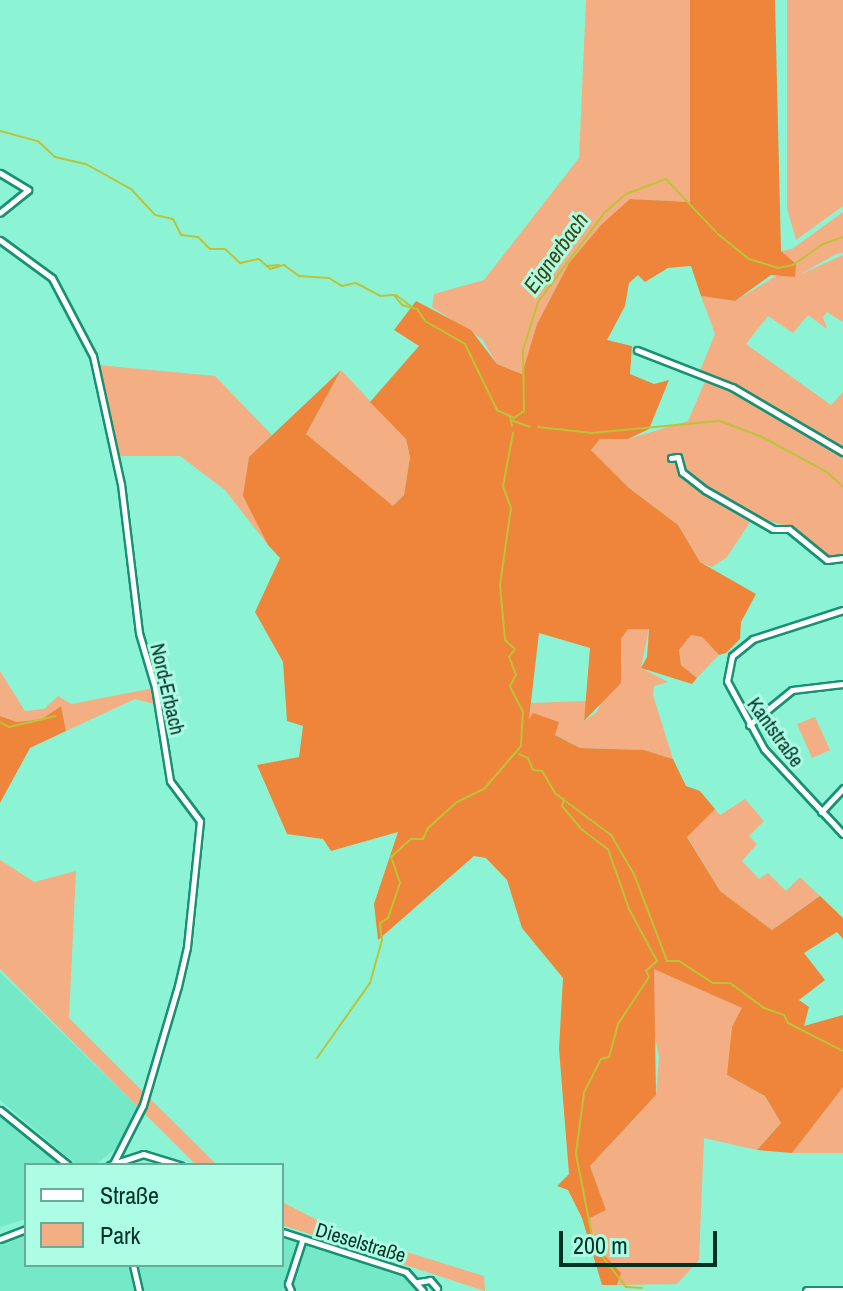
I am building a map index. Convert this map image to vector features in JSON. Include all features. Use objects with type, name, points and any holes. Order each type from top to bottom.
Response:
[{"type":"main road","points":[[807,1291],[843,1291]]},
{"type":"street","points":[[0,173],[28,190],[0,213]]},
{"type":"street","name":"Nord-Erbach","points":[[0,240],[52,278],[93,356],[121,484],[139,633],[155,687],[170,781],[200,821],[181,973],[143,1105],[113,1163]]},
{"type":"street","points":[[637,350],[732,387],[843,452]]},
{"type":"street","points":[[671,458],[678,457],[682,472],[705,490],[773,529],[789,529],[827,560],[843,558]]},
{"type":"street","name":"Kantstraße","points":[[843,610],[764,634],[732,656],[728,691],[778,767],[843,834]]},
{"type":"street","points":[[749,725],[792,690],[843,684]]},
{"type":"street","points":[[821,812],[843,788]]},
{"type":"street","points":[[0,1110],[66,1163]]},
{"type":"street","points":[[116,1163],[154,1154],[175,1163]]},
{"type":"street","points":[[0,1239],[24,1230]]},
{"type":"street","name":"Dieselstraße","points":[[284,1233],[404,1271],[418,1282],[423,1291]]},
{"type":"street","points":[[291,1291],[288,1284],[302,1241]]},
{"type":"street","points":[[133,1267],[139,1291]]},
{"type":"street","points":[[418,1282],[430,1280],[437,1288]]},
{"type":"shaded area","points":[[690,0],[775,0],[781,251],[796,264],[795,277],[771,275],[735,301],[701,296],[691,266],[668,268],[645,282],[638,275],[629,283],[625,306],[607,340],[632,346],[630,374],[654,384],[669,380],[649,429],[628,439],[600,439],[591,450],[629,488],[678,525],[700,562],[756,594],[741,622],[740,639],[726,653],[719,655],[702,637],[691,635],[679,650],[681,665],[697,678],[692,684],[641,668],[647,657],[649,629],[628,629],[621,639],[621,683],[584,721],[590,648],[539,633],[529,719],[533,713],[559,722],[555,735],[580,748],[644,750],[673,759],[686,786],[700,791],[715,809],[687,837],[720,891],[772,930],[820,896],[843,918],[843,939],[837,932],[804,953],[825,980],[799,1000],[809,1007],[804,1026],[843,1015],[843,1087],[792,1153],[757,1150],[781,1123],[765,1096],[727,1075],[732,1027],[742,1008],[654,969],[656,1095],[590,1166],[606,1210],[590,1218],[592,1242],[621,1273],[617,1285],[602,1285],[582,1218],[568,1190],[557,1186],[569,1174],[559,1049],[563,978],[522,928],[507,880],[486,858],[474,856],[378,940],[374,904],[398,832],[331,851],[323,839],[287,834],[257,765],[299,757],[303,726],[287,721],[283,662],[255,612],[280,558],[268,545],[243,496],[249,457],[341,370],[306,434],[393,506],[404,495],[410,457],[406,439],[370,402],[419,346],[394,330],[416,301],[471,330],[497,364],[522,374],[537,324],[569,263],[602,224],[630,199],[690,202]]},
{"type":"shaded area","points":[[61,706],[66,731],[30,748],[0,803],[0,716],[17,722],[42,719]]},
{"type":"shaded area","points":[[0,972],[139,1108],[118,1147],[98,1163],[75,1163],[0,1100]]},
{"type":"shaded area","points":[[0,1116],[58,1163],[24,1163],[24,1220],[0,1227]]},
{"type":"shaded area","points":[[24,1234],[24,1267],[284,1267],[284,1239],[407,1274],[417,1291],[0,1291],[0,1241]]},
{"type":"green space","points":[[586,0],[690,0],[690,202],[630,199],[569,263],[537,324],[523,374],[497,364],[482,339],[432,307],[434,294],[484,280],[579,158]]},
{"type":"green space","points":[[787,0],[843,0],[843,206],[796,240],[787,208]]},
{"type":"green space","points":[[843,212],[843,253],[799,275],[843,255],[843,322],[827,312],[823,317],[827,329],[808,315],[793,333],[768,316],[746,344],[831,405],[843,392],[843,555],[826,555],[789,527],[754,516],[727,557],[712,567],[700,562],[678,525],[629,488],[591,450],[600,439],[628,439],[688,421],[706,379],[700,371],[715,334],[701,296],[735,301],[796,264],[781,251],[792,249]]},
{"type":"green space","points":[[98,365],[215,376],[272,435],[249,457],[244,496],[268,545],[225,490],[180,456],[119,456]]},
{"type":"green space","points":[[341,370],[406,439],[410,457],[404,495],[393,507],[306,434]]},
{"type":"green space","points":[[649,628],[641,668],[668,682],[654,686],[653,695],[673,759],[644,750],[580,748],[554,734],[559,722],[529,722],[531,703],[586,701],[584,721],[596,713],[622,663],[621,639],[628,629]]},
{"type":"green space","points":[[691,635],[702,637],[719,655],[697,678],[681,665],[679,650]]},
{"type":"green space","points":[[0,671],[25,711],[44,709],[58,696],[71,704],[154,688],[158,705],[135,699],[66,731],[61,706],[42,719],[17,722],[0,716]]},
{"type":"green space","points":[[815,717],[830,750],[812,758],[797,724]]},
{"type":"green space","points":[[745,799],[764,821],[749,836],[757,844],[742,861],[759,879],[768,873],[786,891],[800,877],[820,896],[772,930],[720,891],[687,836],[715,809],[720,815]]},
{"type":"green space","points":[[0,860],[34,882],[76,871],[69,1018],[215,1163],[194,1163],[0,969]]},
{"type":"green space","points":[[654,968],[742,1008],[727,1075],[765,1096],[781,1123],[757,1150],[704,1138],[699,1260],[677,1284],[618,1285],[620,1273],[592,1242],[590,1218],[606,1210],[590,1166],[656,1095],[659,1057],[651,1016]]},
{"type":"green space","points":[[843,1087],[843,1153],[792,1153],[835,1092]]},
{"type":"green space","points":[[284,1203],[339,1231],[484,1276],[485,1291],[284,1226]]},
{"type":"waterway","name":"Eignerbach","points":[[0,131],[38,141],[55,157],[86,164],[131,189],[155,215],[173,219],[181,235],[198,237],[210,249],[225,249],[240,263],[259,259],[270,269],[284,265],[299,276],[329,278],[342,286],[356,283],[380,296],[394,295],[402,305],[417,309],[425,321],[465,344],[497,410],[514,418],[524,411],[523,350],[538,302],[605,212],[626,194],[666,179],[716,232]]},
{"type":"waterway","name":"Eignerbach","points":[[718,234],[749,259],[778,268],[793,265],[823,244],[843,237]]},
{"type":"waterway","name":"Eignerbach","points":[[267,266],[279,265]]},
{"type":"waterway","name":"Eignerbach","points":[[396,295],[412,307]]},
{"type":"waterway","points":[[510,417],[512,426]]},
{"type":"waterway","points":[[511,420],[530,427]]},
{"type":"waterway","points":[[538,427],[592,433],[720,421],[762,437],[827,472],[843,487]]},
{"type":"waterway","points":[[317,1058],[370,983],[382,940],[380,923],[388,918],[400,883],[391,857],[411,839],[423,839],[428,828],[457,802],[484,789],[521,746],[523,712],[510,686],[516,675],[509,657],[515,649],[505,640],[500,585],[511,508],[503,486],[513,433]]},
{"type":"waterway","points":[[0,722],[9,727],[56,716]]},
{"type":"waterway","points":[[519,754],[528,758],[533,770],[542,771],[556,794],[611,835],[634,874],[667,961],[679,961],[713,983],[730,983],[764,1008],[784,1015],[788,1023],[843,1051]]},
{"type":"waterway","points":[[564,799],[562,806],[581,829],[608,849],[629,909],[657,961],[646,971],[649,977],[618,1024],[609,1057],[601,1059],[584,1093],[576,1154],[594,1246],[626,1287],[642,1288]]}]
